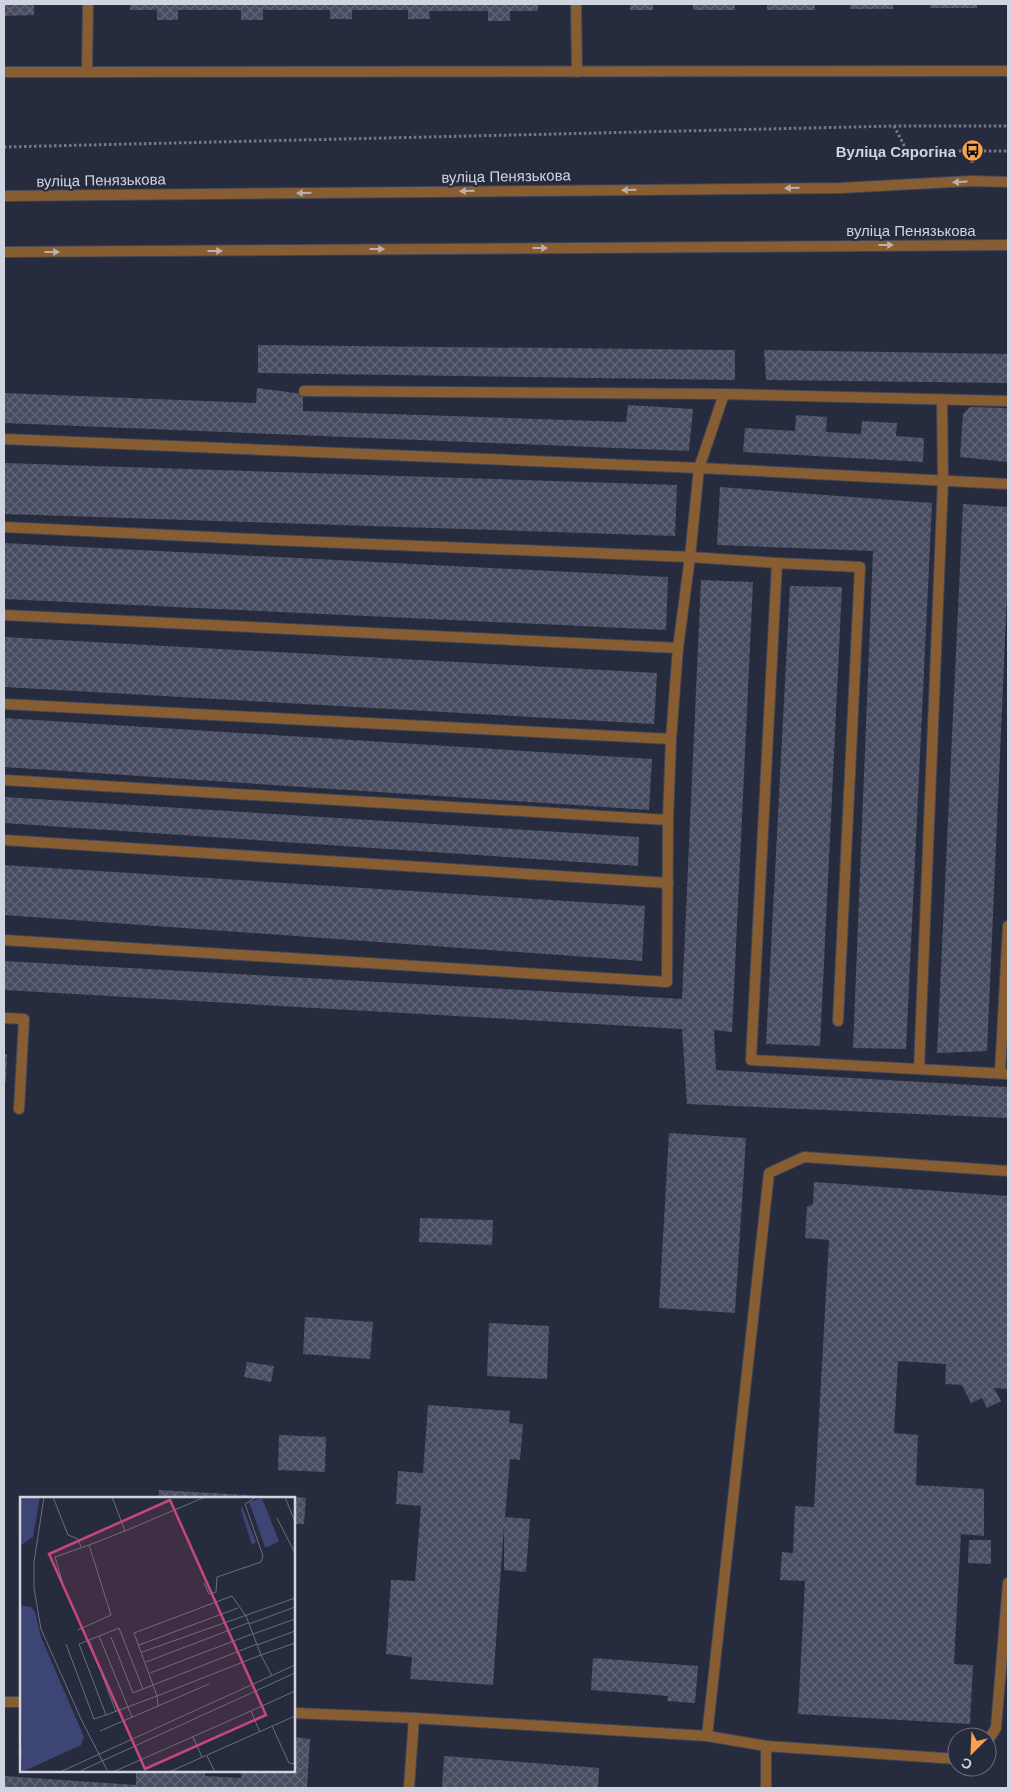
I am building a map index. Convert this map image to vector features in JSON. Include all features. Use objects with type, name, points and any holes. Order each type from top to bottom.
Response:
[{"type":"street","points":[[87,72],[88,4]]},
{"type":"street","points":[[576,4],[577,72]]},
{"type":"street","points":[[4,72],[1008,71]]},
{"type":"street","name":"вуліца Пенязькова","points":[[4,196],[840,188],[971,181],[1008,182]]},
{"type":"street","name":"вуліца Пенязькова","points":[[4,252],[1008,245]]},
{"type":"street","points":[[304,391],[724,394],[1008,401]]},
{"type":"street","points":[[4,940],[667,982],[668,820],[678,648],[699,468],[724,394]]},
{"type":"street","points":[[919,1070],[943,480],[942,400]]},
{"type":"street","points":[[4,439],[699,468],[1008,484]]},
{"type":"street","points":[[4,527],[690,557],[860,567],[838,1021]]},
{"type":"street","points":[[776,563],[751,1060],[1004,1073],[1008,926]]},
{"type":"street","points":[[4,616],[678,648]]},
{"type":"street","points":[[4,704],[672,739]]},
{"type":"street","points":[[4,780],[668,820]]},
{"type":"street","points":[[4,840],[668,884]]},
{"type":"street","points":[[4,1018],[24,1019],[19,1109]]},
{"type":"street","points":[[707,1736],[769,1173],[804,1157],[1008,1171]]},
{"type":"street","points":[[996,1727],[1008,1583]]},
{"type":"street","points":[[4,1702],[20,1702]]},
{"type":"street","points":[[295,1713],[414,1718],[707,1736],[766,1746],[947,1758]]},
{"type":"street","points":[[409,1788],[414,1718]]},
{"type":"street","points":[[766,1746],[766,1788]]},
{"type":"path","points":[[894,126],[907,151],[1008,151]]},
{"type":"path","points":[[4,147],[894,126],[1008,126]]},
{"type":"building","points":[[4,4],[34,4],[34,15],[4,16]]},
{"type":"building","points":[[130,4],[538,4],[538,11],[510,11],[510,21],[488,21],[488,11],[429,11],[430,19],[408,19],[408,10],[352,10],[352,19],[330,19],[330,10],[263,10],[263,20],[241,20],[241,10],[178,10],[178,20],[157,20],[157,10],[130,10]]},
{"type":"building","points":[[630,4],[653,4],[653,10],[630,10]]},
{"type":"building","points":[[693,4],[735,4],[735,10],[693,10]]},
{"type":"building","points":[[767,4],[815,4],[815,10],[767,10]]},
{"type":"building","points":[[850,4],[893,4],[893,9],[850,9]]},
{"type":"building","points":[[930,4],[977,4],[977,8],[930,8]]},
{"type":"building","points":[[258,345],[735,350],[735,380],[258,373]]},
{"type":"building","points":[[764,350],[1008,354],[1008,383],[766,380]]},
{"type":"building","points":[[257,388],[303,394],[303,411],[626,422],[628,405],[693,409],[689,451],[4,423],[4,393],[256,403]]},
{"type":"building","points":[[970,407],[1008,408],[1008,462],[960,457],[963,414]]},
{"type":"building","points":[[796,415],[827,417],[826,432],[861,434],[862,421],[897,423],[896,436],[924,438],[923,462],[743,452],[745,428],[795,431]]},
{"type":"building","points":[[4,463],[677,485],[675,536],[4,514]]},
{"type":"building","points":[[720,487],[932,503],[906,1049],[853,1048],[873,551],[717,545]]},
{"type":"building","points":[[963,504],[1008,507],[1008,573],[987,1051],[937,1053]]},
{"type":"building","points":[[4,543],[668,577],[666,630],[4,599]]},
{"type":"building","points":[[701,580],[753,582],[732,1032],[714,1030],[716,1070],[1008,1087],[1008,1118],[687,1104],[682,1029],[4,990],[4,961],[682,999]]},
{"type":"building","points":[[790,586],[842,587],[820,1046],[766,1044]]},
{"type":"building","points":[[4,637],[657,673],[654,724],[4,687]]},
{"type":"building","points":[[4,718],[652,759],[649,810],[4,767]]},
{"type":"building","points":[[4,797],[639,837],[638,866],[4,823]]},
{"type":"building","points":[[4,865],[645,906],[642,961],[4,915]]},
{"type":"building","points":[[4,1054],[7,1054],[6,1082],[4,1082]]},
{"type":"building","points":[[669,1133],[746,1138],[735,1313],[659,1308]]},
{"type":"building","points":[[814,1182],[1008,1196],[1008,1389],[994,1388],[1001,1401],[987,1408],[982,1398],[971,1403],[962,1385],[945,1384],[946,1364],[898,1361],[894,1433],[918,1435],[916,1485],[984,1489],[984,1536],[961,1534],[954,1664],[973,1665],[970,1724],[798,1714],[805,1581],[780,1580],[782,1552],[793,1553],[795,1506],[814,1507],[829,1240],[805,1238],[807,1207],[813,1204]]},
{"type":"building","points":[[420,1218],[493,1220],[492,1245],[419,1242]]},
{"type":"building","points":[[305,1317],[373,1322],[370,1359],[303,1354]]},
{"type":"building","points":[[489,1323],[549,1326],[547,1379],[487,1376]]},
{"type":"building","points":[[247,1362],[274,1366],[271,1382],[244,1377]]},
{"type":"building","points":[[428,1405],[510,1411],[509,1423],[523,1424],[520,1460],[510,1459],[505,1517],[530,1519],[526,1572],[504,1570],[504,1526],[493,1685],[410,1679],[412,1657],[386,1654],[391,1580],[415,1581],[421,1506],[396,1504],[398,1471],[423,1473]]},
{"type":"building","points":[[279,1435],[326,1437],[325,1472],[278,1470]]},
{"type":"building","points":[[159,1490],[280,1497],[158,1497]]},
{"type":"building","points":[[295,1497],[306,1498],[304,1524],[295,1524]]},
{"type":"building","points":[[969,1540],[991,1540],[991,1564],[968,1563]]},
{"type":"building","points":[[593,1658],[698,1666],[695,1703],[667,1701],[668,1696],[591,1690]]},
{"type":"building","points":[[295,1737],[310,1739],[307,1788],[4,1788],[4,1776],[136,1785],[136,1772],[205,1772],[205,1776],[241,1778],[241,1772],[295,1772]]},
{"type":"building","points":[[444,1756],[599,1768],[598,1788],[442,1788]]},
{"type":"place","name":"Вуліца Сярогіна","points":[[972,151]]}]
